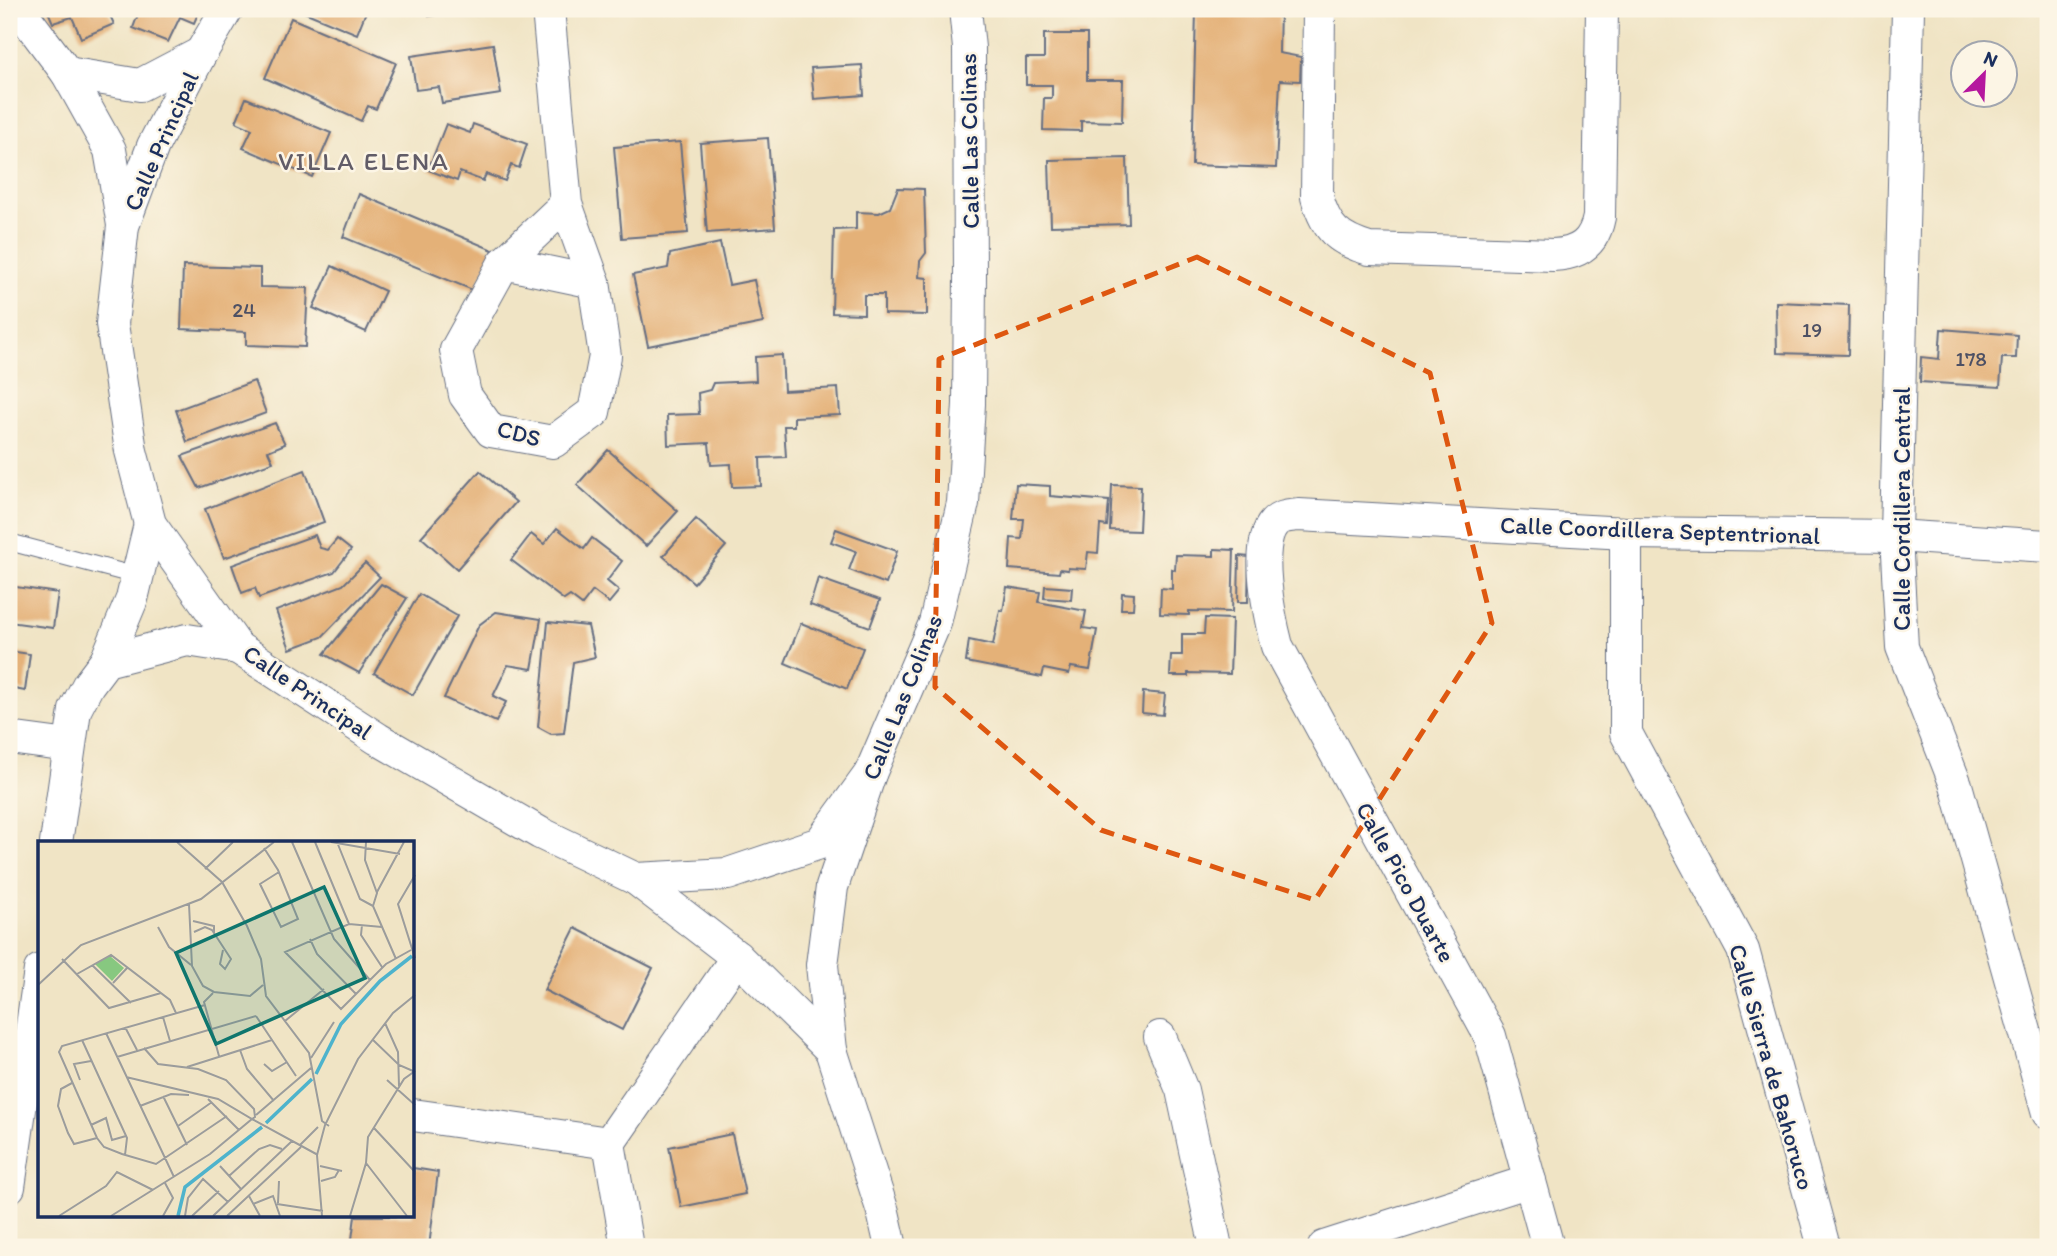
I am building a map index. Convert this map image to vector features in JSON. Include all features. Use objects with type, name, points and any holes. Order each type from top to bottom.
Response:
[{"type":"street","points":[[19,9],[67,73],[110,150],[123,226]]},
{"type":"street","name":"Calle Principal","points":[[227,9],[153,146],[123,226],[113,324],[131,451],[150,524],[238,648],[401,752],[540,833],[636,879],[728,874],[820,843],[870,774]]},
{"type":"street","name":"CDS","points":[[548,9],[566,204],[594,282],[605,356],[594,412],[554,442],[491,431],[465,395],[456,350],[504,263],[566,204]]},
{"type":"street","name":"Calle Las Colinas","points":[[891,1247],[880,1200],[831,1050],[822,965],[832,887],[870,774],[935,622],[963,503],[969,404],[970,276],[969,48],[965,9]]},
{"type":"street","points":[[1319,9],[1317,197],[1322,216],[1333,232],[1351,244],[1369,249],[1566,255],[1579,250],[1597,231],[1602,9]]},
{"type":"street","name":"Calle Cordillera Central","points":[[1908,9],[1896,536],[1902,647],[1956,785],[2048,1113]]},
{"type":"street","points":[[67,73],[140,85],[201,53]]},
{"type":"street","points":[[504,263],[594,282]]},
{"type":"street","name":"Calle Coordillera Septentrional","points":[[1273,523],[1281,518],[1299,514],[1626,533],[1896,536],[2048,546]]},
{"type":"street","name":"Calle Pico Duarte","points":[[1273,523],[1267,540],[1265,570],[1267,607],[1277,646],[1490,1036],[1548,1247]]},
{"type":"street","points":[[57,841],[75,710],[88,685],[106,661],[132,599],[150,524]]},
{"type":"street","name":"Calle Sierra de Bahoruco","points":[[1626,533],[1626,733],[1743,950],[1824,1247]]},
{"type":"street","points":[[106,661],[187,640],[238,648]]},
{"type":"street","points":[[9,738],[69,746]]},
{"type":"street","points":[[636,879],[737,957],[831,1050]]},
{"type":"street","points":[[627,1247],[609,1143],[737,957]]},
{"type":"street","points":[[9,1187],[38,983]]},
{"type":"street","points":[[1160,1037],[1182,1090],[1216,1247]]},
{"type":"street","points":[[415,1115],[609,1143]]},
{"type":"street","points":[[1324,1247],[1530,1181]]},
{"type":"lane","points":[[9,542],[137,576]]},
{"type":"highlighted area","points":[[1197,257],[1430,373],[1492,623],[1315,900],[1101,830],[935,687],[939,359]]},
{"type":"building","points":[[47,9],[107,9],[114,24],[81,38],[72,17],[53,23]]},
{"type":"building","points":[[140,9],[200,9],[194,23],[180,17],[168,42],[133,28]]},
{"type":"building","points":[[297,9],[367,9],[357,34]]},
{"type":"building","points":[[428,9],[465,9],[466,10],[429,16]]},
{"type":"building","points":[[1280,9],[1279,53],[1301,57],[1300,81],[1280,80],[1276,168],[1192,165],[1196,11]]},
{"type":"building","points":[[291,18],[396,63],[376,109],[368,106],[361,121],[265,78]]},
{"type":"building","points":[[1044,34],[1087,34],[1087,80],[1123,80],[1122,122],[1081,121],[1081,131],[1043,130],[1044,98],[1052,98],[1052,85],[1026,85],[1026,58],[1044,58]]},
{"type":"building","points":[[493,44],[501,94],[442,103],[439,87],[416,90],[411,56]]},
{"type":"building","points":[[862,65],[864,95],[814,99],[811,68]]},
{"type":"building","points":[[246,98],[331,133],[312,177],[243,148],[252,129],[236,122]]},
{"type":"building","points":[[446,124],[470,133],[473,124],[527,144],[519,168],[511,165],[505,181],[486,174],[483,181],[460,172],[457,181],[428,170]]},
{"type":"building","points":[[768,138],[775,228],[707,233],[700,143]]},
{"type":"building","points":[[680,142],[688,233],[622,238],[614,147]]},
{"type":"building","points":[[1127,158],[1129,224],[1051,226],[1049,160]]},
{"type":"building","points":[[898,188],[924,189],[926,253],[920,261],[919,277],[927,278],[927,315],[884,314],[884,295],[864,295],[864,314],[832,313],[834,230],[856,229],[856,212],[879,213],[890,208]]},
{"type":"building","points":[[359,194],[493,250],[475,291],[343,237]]},
{"type":"building","points":[[720,243],[729,285],[754,280],[763,323],[648,346],[633,275],[668,268],[670,254]]},
{"type":"building","points":[[183,266],[260,268],[260,287],[308,288],[305,347],[246,345],[246,332],[181,329]]},
{"type":"building","points":[[332,266],[385,291],[366,332],[313,308]]},
{"type":"building","points":[[1776,302],[1849,305],[1848,355],[1777,353]]},
{"type":"building","points":[[1941,329],[2017,335],[2016,358],[2002,358],[2000,387],[1920,382],[1921,357],[1939,359]]},
{"type":"building","points":[[782,355],[784,391],[838,388],[840,415],[794,417],[794,426],[784,426],[786,457],[760,458],[761,486],[732,487],[731,464],[711,465],[709,443],[668,445],[667,415],[699,414],[698,393],[710,390],[713,383],[756,381],[755,357]]},
{"type":"building","points":[[254,381],[266,413],[187,442],[176,410]]},
{"type":"building","points":[[275,423],[285,444],[268,451],[273,462],[199,488],[182,456]]},
{"type":"building","points":[[608,450],[678,511],[646,546],[577,485]]},
{"type":"building","points":[[305,470],[324,522],[224,558],[205,509]]},
{"type":"building","points":[[480,471],[516,502],[457,569],[421,537]]},
{"type":"building","points":[[1016,484],[1050,486],[1050,496],[1109,501],[1107,526],[1100,525],[1098,553],[1088,552],[1086,569],[1060,569],[1059,573],[1009,569],[1011,538],[1022,539],[1024,519],[1013,519]]},
{"type":"building","points":[[1112,485],[1141,486],[1139,531],[1110,530]]},
{"type":"building","points":[[696,519],[726,546],[694,583],[663,556]]},
{"type":"building","points":[[557,528],[584,549],[592,538],[622,561],[607,581],[619,591],[609,603],[593,591],[582,605],[570,596],[564,600],[511,560],[531,534],[544,544]]},
{"type":"building","points":[[836,529],[897,551],[886,584],[849,570],[856,551],[831,542]]},
{"type":"building","points":[[315,535],[320,548],[328,550],[337,539],[351,550],[334,572],[259,598],[255,588],[242,593],[232,565]]},
{"type":"building","points":[[1214,549],[1234,550],[1232,612],[1189,611],[1189,615],[1160,614],[1161,588],[1172,589],[1172,569],[1175,570],[1176,555],[1214,556]]},
{"type":"building","points":[[1239,556],[1249,557],[1248,602],[1238,602]]},
{"type":"building","points":[[365,563],[380,577],[322,637],[290,649],[276,611],[343,585]]},
{"type":"building","points":[[818,578],[880,600],[870,627],[810,605]]},
{"type":"building","points":[[381,584],[407,598],[359,673],[324,654]]},
{"type":"building","points":[[9,586],[58,593],[53,628],[9,622]]},
{"type":"building","points":[[1045,586],[1072,588],[1071,600],[1044,598]]},
{"type":"building","points":[[1007,587],[1040,592],[1038,602],[1086,611],[1083,628],[1097,630],[1090,670],[1071,667],[1069,674],[1044,669],[1042,677],[966,662],[969,640],[993,645]]},
{"type":"building","points":[[1122,593],[1134,594],[1133,609],[1121,609]]},
{"type":"building","points":[[419,594],[457,616],[413,695],[374,673]]},
{"type":"building","points":[[496,612],[541,619],[532,669],[508,665],[493,696],[506,702],[496,722],[444,698],[479,625]]},
{"type":"building","points":[[1205,618],[1232,619],[1230,674],[1188,673],[1188,676],[1170,676],[1171,655],[1182,655],[1182,634],[1204,634]]},
{"type":"building","points":[[548,622],[588,626],[595,657],[573,662],[564,733],[551,734],[538,727]]},
{"type":"building","points":[[801,623],[863,648],[847,689],[785,663]]},
{"type":"building","points":[[9,651],[30,654],[25,691],[9,688]]},
{"type":"building","points":[[1143,692],[1165,694],[1163,715],[1142,713]]},
{"type":"building","points":[[575,928],[653,968],[622,1030],[544,990]]},
{"type":"building","points":[[732,1134],[745,1194],[681,1207],[669,1147]]},
{"type":"building","points":[[415,1168],[438,1172],[429,1247],[351,1247],[355,1218],[415,1218]]},
{"type":"district","name":"VILLA ELENA","points":[[364,161]]}]
